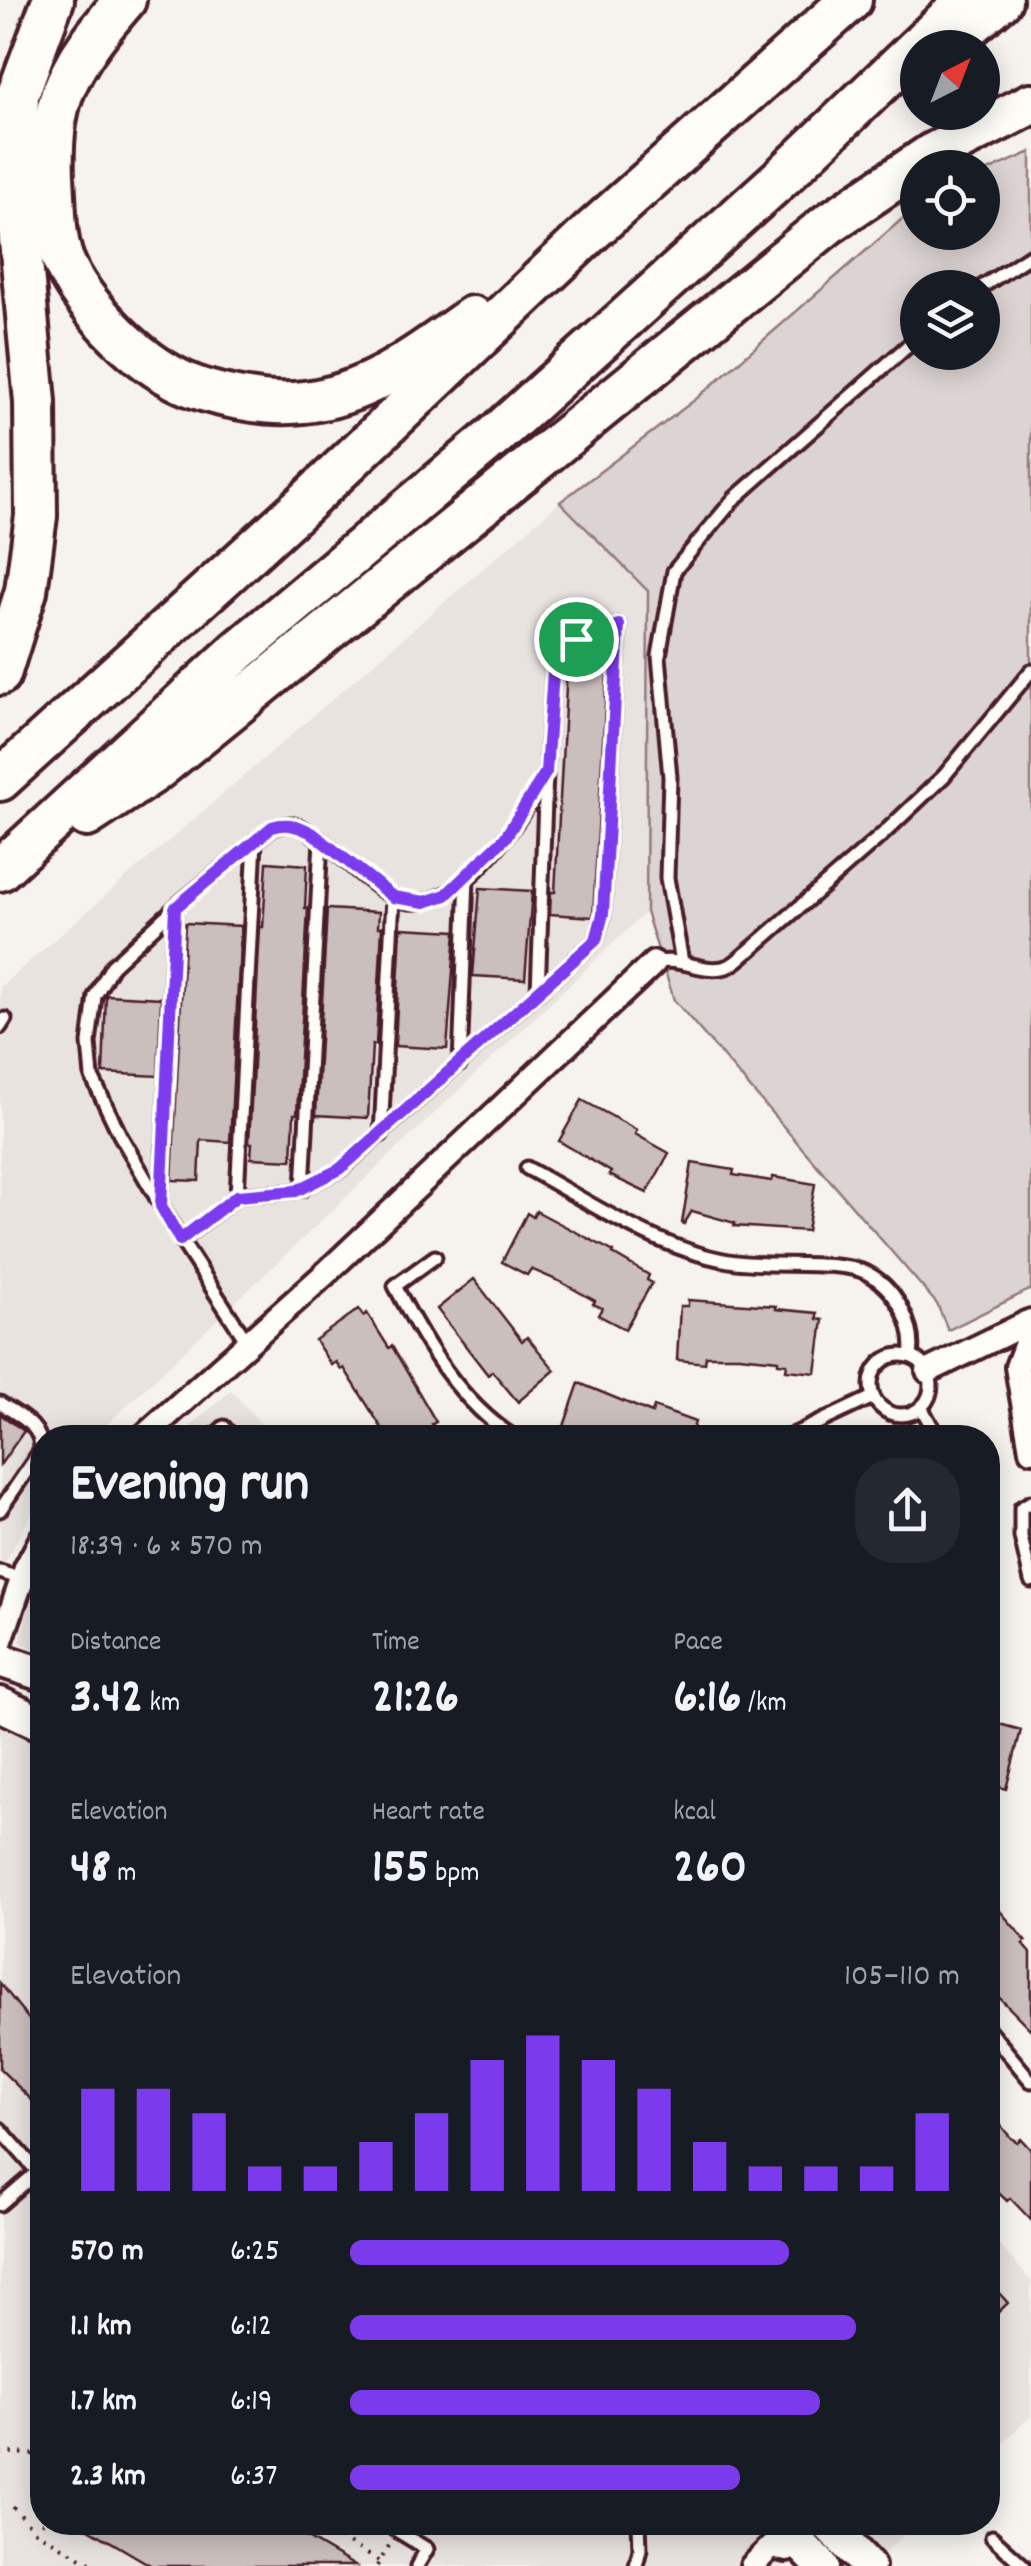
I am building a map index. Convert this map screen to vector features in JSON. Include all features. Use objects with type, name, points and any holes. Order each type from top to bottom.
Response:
[{"type":"highway","points":[[0,674],[26,591],[36,516],[36,402],[15,186],[18,94],[53,0]]},
{"type":"highway","points":[[125,0],[83,50],[61,97],[52,152],[55,205],[63,260],[90,304],[130,346],[172,377],[220,394],[261,401],[304,402],[364,387],[420,354],[593,230]]},
{"type":"highway","points":[[0,780],[303,505],[593,230],[851,0]]},
{"type":"highway","points":[[0,872],[238,651],[496,435],[784,176],[967,0]]},
{"type":"highway","points":[[966,30],[1002,0]]},
{"type":"highway","points":[[784,176],[900,83]]},
{"type":"highway","points":[[0,872],[154,772],[828,224],[932,154],[1031,104]]},
{"type":"main road","points":[[0,1660],[30,1670]]},
{"type":"main road","points":[[0,1704],[30,1718]]},
{"type":"main road","points":[[838,2535],[868,2566]]},
{"type":"main road","points":[[788,2545],[822,2566]]},
{"type":"street","points":[[156,1425],[326,1273],[654,963]]},
{"type":"street","points":[[920,1364],[1029,1334]]},
{"type":"street","points":[[1029,1334],[1016,1367],[1031,1450]]},
{"type":"street","points":[[0,1643],[11,1576],[30,1553]]},
{"type":"street","points":[[752,2566],[771,2547],[788,2545]]},
{"type":"lane","points":[[1000,275],[1031,256]]},
{"type":"lane","points":[[682,962],[669,899],[670,776],[658,656],[674,571],[734,499],[900,353]]},
{"type":"lane","points":[[180,1240],[237,1196],[303,1188],[340,1169],[460,1064],[596,940],[603,914],[619,625],[576,639],[554,658],[538,992]]},
{"type":"lane","points":[[654,963],[669,958],[712,969],[728,966],[749,951],[884,834],[944,776],[1031,671]]},
{"type":"lane","points":[[247,1342],[180,1240],[95,1086],[89,1043],[95,996],[104,975],[175,908],[272,827],[290,824],[321,840],[393,897],[413,902],[436,900],[467,876],[513,827],[546,772]]},
{"type":"lane","points":[[303,1188],[321,840]]},
{"type":"lane","points":[[237,1196],[255,841]]},
{"type":"lane","points":[[460,1064],[467,876]]},
{"type":"lane","points":[[380,1135],[393,897]]},
{"type":"lane","points":[[161,1206],[175,908]]},
{"type":"lane","points":[[527,1168],[687,1252],[761,1265],[834,1266],[869,1274],[896,1298],[931,1390],[922,1407],[903,1415],[883,1410],[873,1397],[870,1383],[878,1364],[895,1354],[920,1364]]},
{"type":"lane","points":[[435,1258],[395,1286],[423,1338],[456,1386],[496,1425]]},
{"type":"lane","points":[[814,1425],[873,1397]]},
{"type":"lane","points":[[0,1404],[32,1425]]},
{"type":"lane","points":[[922,1407],[931,1425]]},
{"type":"lane","points":[[0,1510],[30,1466]]},
{"type":"lane","points":[[1031,1502],[1021,1508],[1021,1537],[1031,1580]]},
{"type":"lane","points":[[1000,2044],[1031,2080]]},
{"type":"lane","points":[[0,2129],[30,2159]]},
{"type":"lane","points":[[0,2204],[30,2178]]},
{"type":"lane","points":[[404,2535],[427,2549],[418,2566]]},
{"type":"lane","points":[[636,2566],[640,2535]]},
{"type":"lane","points":[[992,2537],[1024,2566]]},
{"type":"path","points":[[0,2452],[30,2455]]},
{"type":"path","points":[[13,2507],[30,2526]]},
{"type":"path","points":[[42,2535],[95,2566]]},
{"type":"path","points":[[334,2535],[379,2562],[377,2566]]},
{"type":"path","points":[[118,2566],[143,2566]]},
{"type":"shaded area","points":[[1031,152],[1031,1289],[948,1330],[937,1304],[674,1000],[646,912],[648,591],[560,502],[696,399],[900,221],[900,250],[1000,250],[1000,166]]},
{"type":"shaded area","points":[[560,502],[648,591],[646,912],[107,1425],[30,1425],[30,1516],[0,1572],[0,987]]},
{"type":"shaded area","points":[[231,1390],[262,1425],[192,1425]]},
{"type":"shaded area","points":[[30,1604],[30,1647],[20,1642]]},
{"type":"shaded area","points":[[0,1721],[30,1737],[30,2535],[782,2535],[811,2566],[0,2566]]},
{"type":"shaded area","points":[[1000,2246],[1031,2281],[1031,2416],[1000,2446]]},
{"type":"shaded area","points":[[867,2535],[904,2535],[884,2553]]},
{"type":"building","points":[[567,668],[607,670],[593,917],[550,914],[551,892],[555,892]]},
{"type":"building","points":[[267,862],[307,865],[308,908],[292,1160],[251,1158],[249,1143]]},
{"type":"building","points":[[480,888],[532,891],[525,979],[473,976]]},
{"type":"building","points":[[327,909],[379,912],[378,927],[382,927],[368,1118],[316,1115]]},
{"type":"building","points":[[185,923],[241,926],[230,1142],[201,1140],[199,1181],[172,1180]]},
{"type":"building","points":[[401,928],[456,931],[447,1049],[395,1046]]},
{"type":"building","points":[[106,995],[161,998],[158,1076],[103,1073]]},
{"type":"building","points":[[582,1100],[669,1153],[647,1193],[609,1175],[611,1172],[559,1141]]},
{"type":"building","points":[[692,1163],[734,1170],[733,1175],[815,1184],[807,1231],[734,1226],[735,1223],[692,1211],[682,1223]]},
{"type":"building","points":[[536,1211],[649,1275],[647,1280],[652,1283],[625,1329],[598,1315],[602,1308],[593,1304],[595,1301],[561,1282],[531,1269],[527,1275],[502,1262],[527,1213],[533,1217]]},
{"type":"building","points":[[474,1279],[522,1341],[527,1337],[555,1370],[518,1402],[492,1371],[488,1375],[437,1309]]},
{"type":"building","points":[[688,1300],[817,1313],[817,1319],[823,1320],[816,1373],[786,1370],[787,1364],[778,1360],[739,1356],[706,1356],[705,1363],[677,1360],[680,1306],[688,1306]]},
{"type":"building","points":[[359,1309],[363,1316],[367,1313],[389,1348],[392,1346],[436,1422],[380,1425],[344,1368],[341,1370],[336,1362],[331,1365],[315,1340]]},
{"type":"building","points":[[579,1383],[652,1413],[654,1407],[695,1422],[694,1425],[564,1425]]},
{"type":"building","points":[[0,1414],[24,1431],[0,1465]]},
{"type":"building","points":[[1000,1724],[1021,1730],[1006,1789],[1000,1787]]},
{"type":"building","points":[[1000,1911],[1026,1941],[1023,1944],[1031,1953],[1031,2030],[1000,1998]]},
{"type":"building","points":[[0,1983],[30,2021],[30,2098],[0,2069]]},
{"type":"building","points":[[1000,2125],[1011,2138],[1017,2142],[1021,2139],[1031,2150],[1031,2220],[1010,2198],[1007,2201],[1000,2194]]},
{"type":"building","points":[[1000,2294],[1008,2303],[1000,2311]]},
{"type":"building","points":[[99,2535],[302,2535],[355,2566],[152,2566]]},
{"type":"route","points":[[619,625],[603,914],[596,940],[340,1169],[296,1191],[237,1196],[180,1240],[161,1206],[175,908],[280,824],[312,833],[393,897],[425,902],[446,895],[505,838],[546,772],[554,658],[576,639],[619,625]]}]
